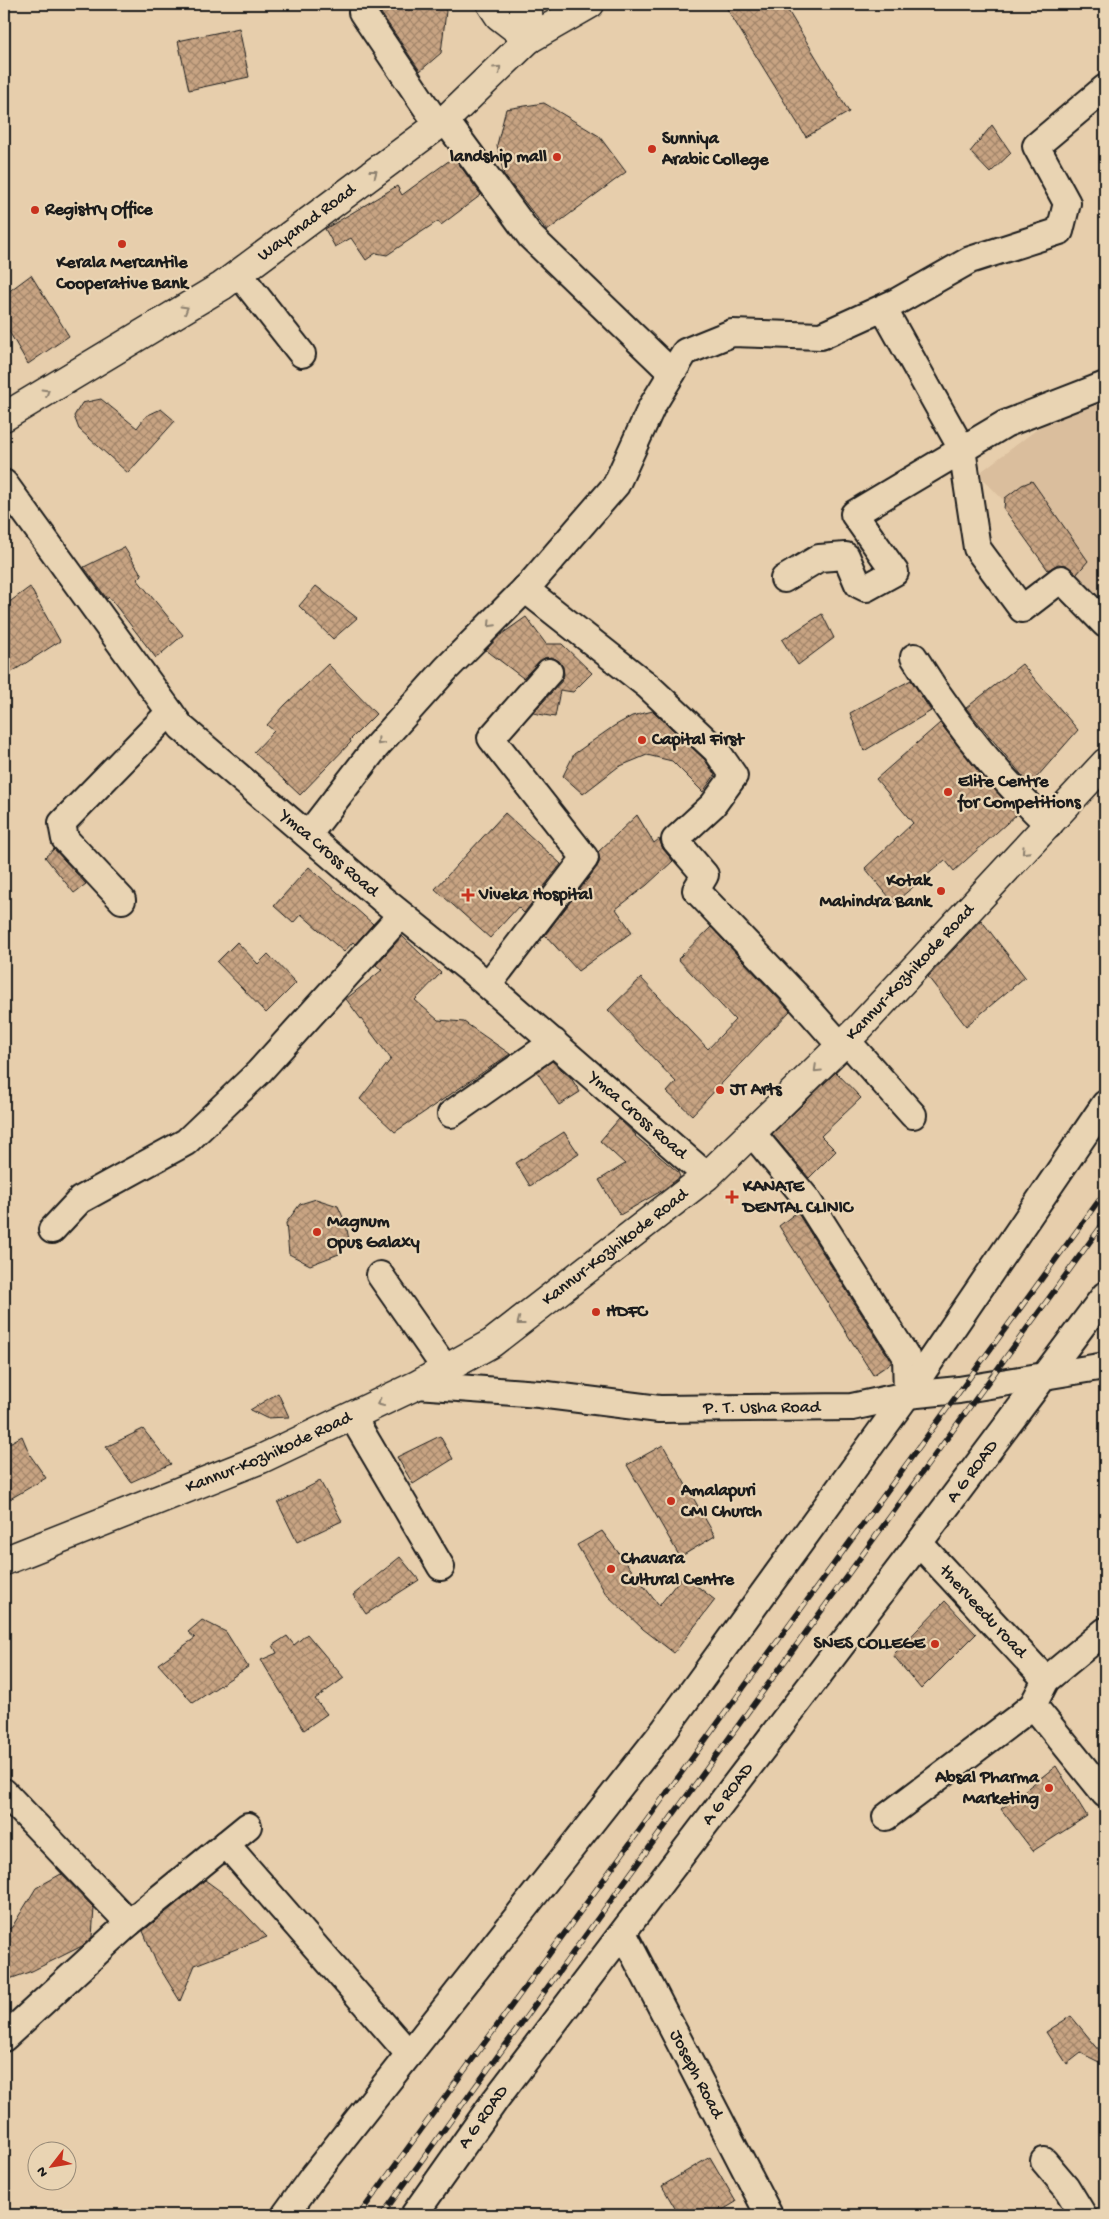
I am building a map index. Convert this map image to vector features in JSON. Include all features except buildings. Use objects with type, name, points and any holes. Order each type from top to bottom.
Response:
[{"type":"main road","points":[[491,4],[499,16],[529,39]]},
{"type":"main road","points":[[524,4],[528,10],[529,39]]},
{"type":"main road","name":"Wayanad Road","points":[[4,418],[222,286],[442,122],[529,39],[590,4]]},
{"type":"main road","name":"Kannur-Kozhikode Road","points":[[4,1560],[261,1459],[417,1385],[444,1368],[492,1343],[707,1176],[843,1043],[1105,763]]},
{"type":"street","points":[[362,12],[442,122],[531,237],[672,373]]},
{"type":"street","points":[[308,835],[376,747],[446,669],[525,589],[616,484],[652,406],[685,352],[732,333],[821,336],[883,308],[970,260],[1060,230],[1067,203],[1036,146],[1105,88]]},
{"type":"street","points":[[238,274],[302,354]]},
{"type":"street","points":[[883,308],[962,449],[977,548],[1022,608],[1061,579],[1105,624]]},
{"type":"street","points":[[784,579],[819,558],[846,556],[858,584],[866,588],[895,572],[854,514],[1005,424],[1105,385]]},
{"type":"street","name":"Ymca Cross Road","points":[[4,483],[181,727],[401,914],[488,985],[707,1176]]},
{"type":"street","points":[[525,589],[648,686],[716,750],[734,776],[713,805],[674,840],[705,875],[696,890],[913,1114]]},
{"type":"street","points":[[914,658],[936,694],[1017,794],[1049,825]]},
{"type":"street","points":[[488,985],[585,858],[491,738],[548,672]]},
{"type":"street","points":[[122,900],[65,839],[62,823],[170,712]]},
{"type":"street","points":[[52,1230],[80,1200],[186,1142],[258,1072],[401,914]]},
{"type":"street","points":[[451,1114],[554,1042]]},
{"type":"street","points":[[285,2215],[665,1729],[908,1394],[1105,1104]]},
{"type":"street","points":[[752,1133],[806,1198],[906,1356],[908,1394]]},
{"type":"street","points":[[380,1274],[444,1368]]},
{"type":"street","name":"A G ROAD","points":[[414,2215],[496,2099],[1046,1376],[1105,1295]]},
{"type":"street","name":"P. T. Usha Road","points":[[417,1385],[539,1394],[659,1409],[852,1407],[908,1394],[959,1390],[1105,1366]]},
{"type":"street","points":[[352,1416],[441,1567]]},
{"type":"street","name":"therveedu road","points":[[919,1543],[1046,1680]]},
{"type":"street","points":[[886,1817],[1032,1705],[1046,1680],[1105,1632]]},
{"type":"street","points":[[1032,1705],[1105,1794]]},
{"type":"street","points":[[4,1792],[129,1923]]},
{"type":"street","points":[[4,2038],[129,1923],[248,1826]]},
{"type":"street","points":[[226,1844],[409,2054]]},
{"type":"street","name":"Joseph Road","points":[[623,1933],[769,2215]]},
{"type":"street","points":[[1044,2161],[1066,2187],[1083,2215]]},
{"type":"shaded area","points":[[1105,400],[1105,605],[978,474],[1057,414]]},
{"type":"railway","points":[[359,2215],[1105,1192]]},
{"type":"railway","points":[[382,2215],[1105,1221]]},
{"type":"place","name":"Sunniya Arabic College","points":[[652,149]]},
{"type":"place","name":"landship mall","points":[[557,157]]},
{"type":"place","name":"Registry Office","points":[[35,210]]},
{"type":"place","name":"Kerala Mercantile Cooperative Bank","points":[[122,244]]},
{"type":"place","name":"Capital First","points":[[642,740]]},
{"type":"place","name":"Elite Centre for Competitions","points":[[948,792]]},
{"type":"place","name":"Kotak Mahindra Bank","points":[[941,891]]},
{"type":"place","name":"Viveka Hospital","points":[[468,895]]},
{"type":"place","name":"JT Arts","points":[[720,1090]]},
{"type":"place","name":"KANATE DENTAL CLINIC","points":[[732,1197]]},
{"type":"place","name":"Magnum Opus Galaxy","points":[[317,1232]]},
{"type":"place","name":"HDFC","points":[[596,1312]]},
{"type":"place","name":"Amalapuri CMI Church","points":[[671,1501]]},
{"type":"place","name":"Chavara Cultural Centre","points":[[611,1569]]},
{"type":"place","name":"SNES COLLEGE","points":[[935,1644]]},
{"type":"place","name":"Absal Pharma Marketing","points":[[1049,1788]]}]
